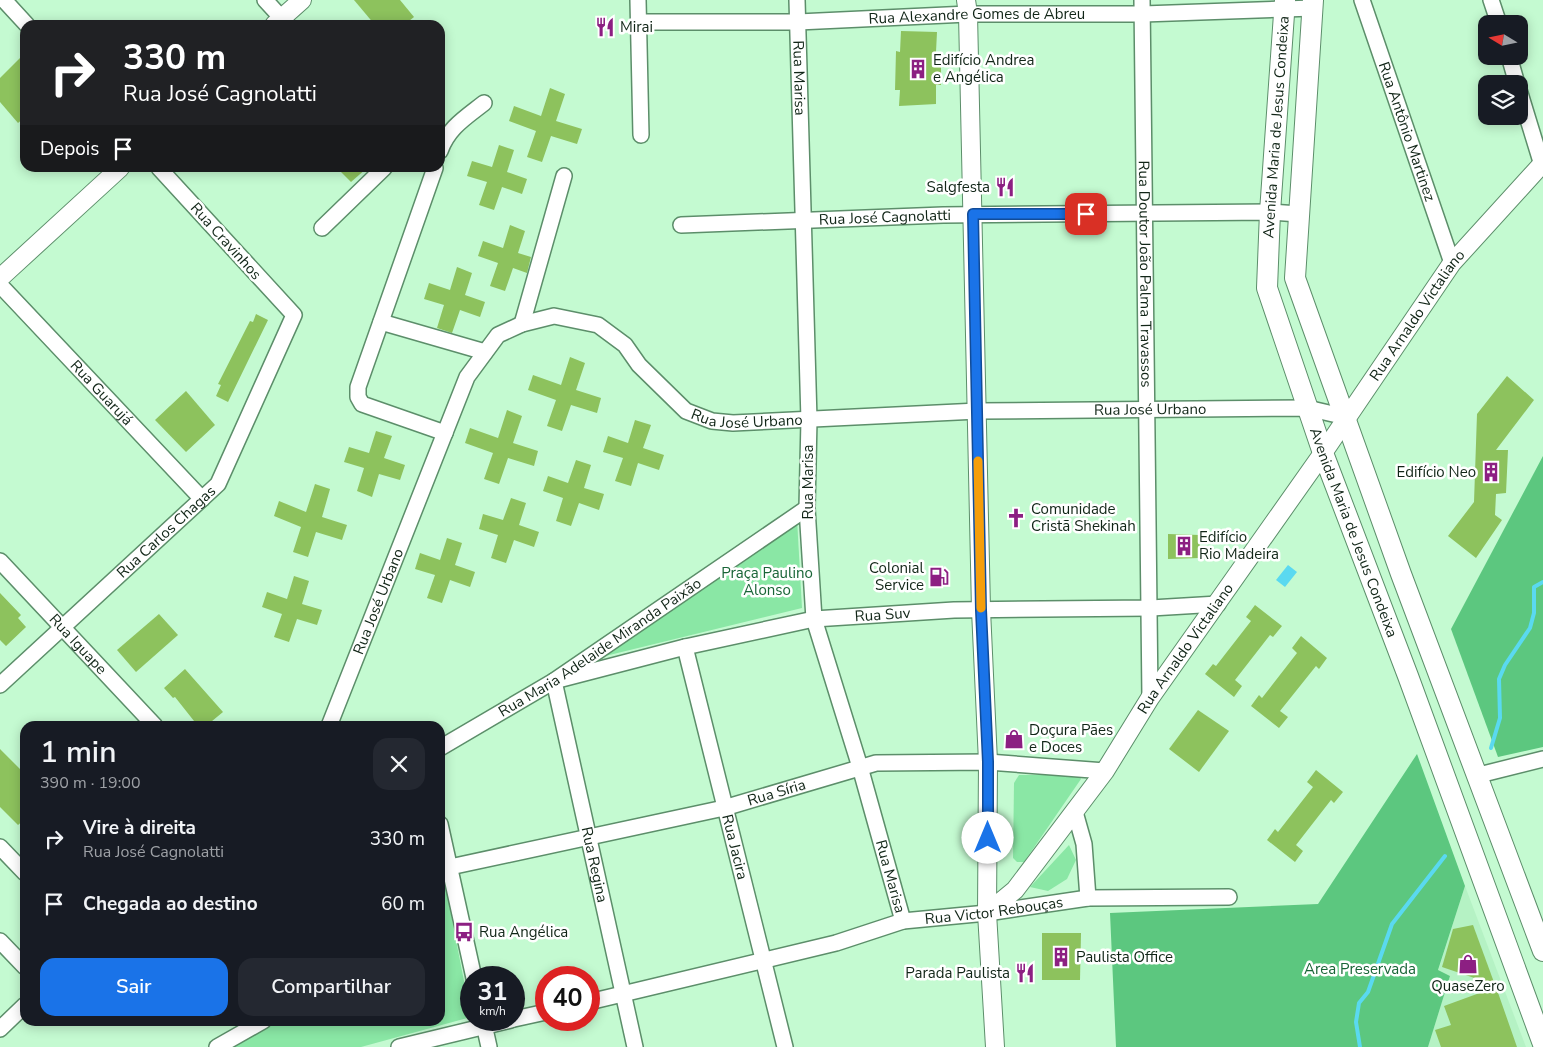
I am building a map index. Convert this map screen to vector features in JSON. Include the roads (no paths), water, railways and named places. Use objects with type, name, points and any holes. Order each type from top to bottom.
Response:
[{"type":"main road","name":"Avenida Maria de Jesus Condeixa","points":[[1285,4],[1270,212],[1267,288],[1323,453],[1408,676],[1543,1044]]},
{"type":"main road","name":"Avenida Maria de Jesus Condeixa","points":[[1313,4],[1295,278],[1401,574],[1479,775],[1543,951]]},
{"type":"main road","points":[[1365,565],[1369,556],[1380,554],[1392,570],[1401,574]]},
{"type":"main road","points":[[1408,676],[1425,668],[1436,668]]},
{"type":"street","points":[[4,0],[23,20]]},
{"type":"street","points":[[265,0],[279,20]]},
{"type":"street","points":[[284,20],[302,0]]},
{"type":"street","points":[[638,0],[641,135]]},
{"type":"street","name":"Rua Marisa","points":[[797,0],[809,420],[806,508],[814,619],[860,766],[903,922]]},
{"type":"street","name":"Rua Antônio Martinez","points":[[1362,0],[1452,263]]},
{"type":"street","points":[[1492,0],[1496,15]]},
{"type":"street","name":"Rua Alexandre Gomes de Abreu","points":[[639,22],[798,22],[967,7],[1143,7],[1313,4]]},
{"type":"street","points":[[967,7],[978,411],[981,610],[988,762],[987,913],[995,1047]]},
{"type":"street","name":"Rua Doutor João Palma Travassos","points":[[1143,7],[1143,214],[1151,608],[1150,698]]},
{"type":"street","points":[[445,138],[452,127],[484,103]]},
{"type":"street","points":[[1528,119],[1542,164]]},
{"type":"street","name":"Rua Arnaldo Victaliano","points":[[987,913],[1015,890],[1076,812],[1105,771],[1150,698],[1323,453],[1452,263],[1542,164]]},
{"type":"street","points":[[0,278],[116,172]]},
{"type":"street","name":"Rua Cravinhos","points":[[163,172],[294,315]]},
{"type":"street","points":[[322,228],[380,172]]},
{"type":"street","points":[[433,172],[358,387],[358,397],[362,404],[445,433]]},
{"type":"street","points":[[522,324],[564,176]]},
{"type":"street","name":"Rua José Cagnolatti","points":[[681,225],[973,214],[1270,212],[1299,214]]},
{"type":"street","name":"Rua Guarujá","points":[[0,285],[202,499]]},
{"type":"street","name":"Rua Carlos Chagas","points":[[0,685],[218,484],[294,315]]},
{"type":"street","name":"Rua José Urbano","points":[[330,721],[467,377],[498,335],[522,324],[554,316],[598,325],[625,345],[639,365],[686,411],[712,421],[733,423],[978,411],[1147,411],[1307,408],[1346,417]]},
{"type":"street","points":[[381,322],[485,352]]},
{"type":"street","name":"Rua Maria Adelaide Miranda Paixão","points":[[445,745],[554,681],[806,508]]},
{"type":"street","name":"Rua Iguape","points":[[0,561],[150,721]]},
{"type":"street","name":"Rua Suv","points":[[554,681],[685,647],[814,619],[981,610],[1151,608],[1218,604]]},
{"type":"street","name":"Rua Jacira","points":[[685,647],[724,808],[765,960],[786,1047]]},
{"type":"street","name":"Rua Regina","points":[[554,681],[635,1047]]},
{"type":"street","points":[[1479,775],[1543,759]]},
{"type":"street","name":"Rua Síria","points":[[450,867],[588,839],[724,808],[860,766],[876,763],[988,762],[1105,771]]},
{"type":"street","points":[[1076,812],[1084,844],[1088,898]]},
{"type":"street","points":[[445,846],[471,966]]},
{"type":"street","points":[[0,847],[20,868]]},
{"type":"street","name":"Rua Victor Rebouças","points":[[600,999],[836,943],[903,922],[987,913],[1088,898],[1229,897]]},
{"type":"street","points":[[0,940],[20,962]]},
{"type":"street","points":[[2,1023],[20,1010]]},
{"type":"street","points":[[216,1047],[254,1026]]},
{"type":"street","points":[[400,1047],[460,1030]]},
{"type":"street","points":[[485,1031],[489,1047]]},
{"type":"water","points":[[1288,565],[1297,572],[1285,587],[1276,580]]},
{"type":"waterway","points":[[1491,748],[1500,718],[1499,679],[1505,665],[1530,628],[1534,613],[1534,587],[1543,582]]},
{"type":"waterway","points":[[1360,1047],[1356,1022],[1359,1003],[1368,992],[1392,924],[1445,856]]},
{"type":"place","name":"Mirai","points":[[605,27]]},
{"type":"place","name":"Edifício Andrea e Angélica","points":[[918,69]]},
{"type":"place","name":"Salgfesta","points":[[1005,187]]},
{"type":"place","name":"Edifício Neo","points":[[1491,472]]},
{"type":"place","name":"Comunidade Cristã Shekinah","points":[[1016,518]]},
{"type":"place","name":"Edifício Rio Madeira","points":[[1184,546]]},
{"type":"place","name":"Colonial Service","points":[[939,577]]},
{"type":"place","name":"Doçura Pães e Doces","points":[[1014,739]]},
{"type":"place","name":"Rua Angélica","points":[[464,932]]},
{"type":"place","name":"Paulista Office","points":[[1061,957]]},
{"type":"place","name":"QuaseZero","points":[[1468,964]]},
{"type":"place","name":"Parada Paulista","points":[[1025,973]]},
{"type":"park label","name":"Praça Paulino Alonso","points":[[767,582]]},
{"type":"park label","name":"Area Preservada","points":[[1360,969]]}]
